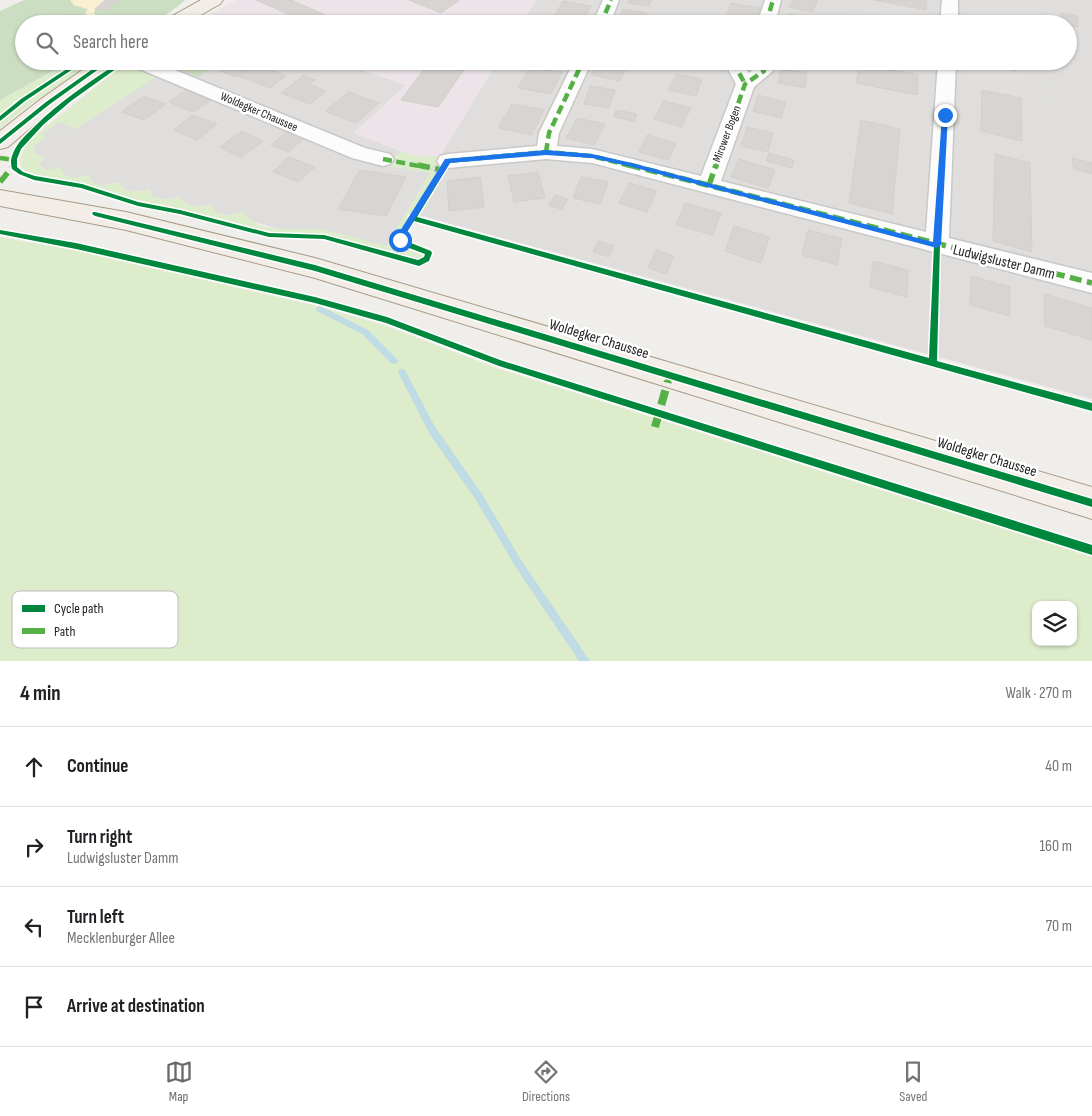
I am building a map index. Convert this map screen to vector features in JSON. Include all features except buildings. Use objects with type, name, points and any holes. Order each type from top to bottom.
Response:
[{"type":"main road","points":[[187,15],[214,0]]},
{"type":"main road","points":[[0,142],[48,103],[95,70]]},
{"type":"main road","name":"Woldegker Chaussee","points":[[0,198],[126,220],[315,268],[1092,503]]},
{"type":"street","points":[[604,15],[611,0]]},
{"type":"street","points":[[769,15],[774,0]]},
{"type":"street","points":[[949,15],[950,0]]},
{"type":"street","name":"Woldegker Chaussee","points":[[158,70],[359,153],[384,159]]},
{"type":"street","points":[[546,152],[549,133],[579,70]]},
{"type":"street","points":[[738,70],[745,84],[764,70]]},
{"type":"street","points":[[937,245],[947,70]]},
{"type":"street","name":"Mirower Bogen","points":[[709,185],[745,84]]},
{"type":"street","name":"Ludwigsluster Damm","points":[[448,161],[546,152],[610,160],[937,245],[1092,283]]},
{"type":"shaded area","points":[[237,0],[536,0],[527,15],[210,14]]},
{"type":"shaded area","points":[[536,0],[1092,0],[1092,399],[407,212],[386,246],[323,230],[278,229],[248,220],[243,212],[227,216],[216,213],[211,205],[198,207],[185,204],[179,197],[164,200],[152,196],[149,189],[134,192],[123,189],[119,182],[102,186],[93,183],[88,175],[73,178],[47,170],[39,165],[44,156],[33,154],[34,146],[43,133],[52,125],[65,120],[124,70],[362,70],[406,85],[354,133],[414,156],[440,156],[493,70],[1077,70],[1077,15],[527,15]]},
{"type":"shaded area","points":[[851,0],[874,0],[926,10],[926,15],[885,15],[849,8]]},
{"type":"shaded area","points":[[971,0],[990,0],[990,2],[1016,7],[1017,4],[1039,8],[1039,15],[971,15]]},
{"type":"shaded area","points":[[362,70],[493,70],[440,156],[414,156],[353,133],[406,85]]},
{"type":"shaded area","points":[[967,70],[1014,70],[1046,76],[1049,104],[967,86]]},
{"type":"shaded area","points":[[832,78],[924,97],[922,114],[829,94]]},
{"type":"green space","points":[[24,0],[70,0],[74,5],[88,9],[90,15],[15,15],[15,70],[55,70],[0,100],[0,11]]},
{"type":"green space","points":[[117,0],[185,0],[164,15],[94,14],[95,9],[109,10]]},
{"type":"green space","points":[[55,70],[67,70],[0,117],[0,100]]},
{"type":"green space","points":[[72,70],[82,70],[31,104],[0,128],[0,121],[25,101]]},
{"type":"green space","points":[[117,70],[137,70],[156,77],[76,129],[60,122],[43,133],[46,139],[34,146],[33,153],[44,156],[39,165],[47,170],[60,167],[65,175],[73,178],[88,175],[93,183],[102,186],[119,182],[123,189],[134,192],[150,189],[152,196],[164,200],[179,197],[182,201],[193,206],[211,205],[216,213],[227,216],[243,212],[250,220],[270,228],[324,230],[386,246],[430,173],[387,166],[389,160],[432,170],[435,175],[393,242],[395,245],[424,254],[425,259],[420,260],[326,235],[272,232],[182,209],[141,201],[83,183],[36,176],[25,171],[20,164],[24,150],[32,138]]},
{"type":"green space","points":[[181,70],[208,70],[198,77]]},
{"type":"green space","points":[[404,152],[414,156],[440,156],[433,168],[389,158]]},
{"type":"green space","points":[[0,237],[73,250],[313,305],[384,325],[496,368],[1092,557],[1092,661],[0,661]]},
{"type":"sand","points":[[70,0],[105,0],[95,9],[94,14],[96,15],[86,15],[88,9],[74,5]]},
{"type":"waterway","points":[[320,309],[365,332],[394,361]]},
{"type":"waterway","points":[[402,372],[432,430],[479,497],[518,563],[585,661]]},
{"type":"marked path","points":[[605,15],[611,0]]},
{"type":"marked path","points":[[769,15],[773,0]]},
{"type":"marked path","points":[[546,152],[549,133],[579,70]]},
{"type":"marked path","points":[[738,70],[745,84]]},
{"type":"marked path","points":[[709,185],[745,84],[764,70]]},
{"type":"marked path","points":[[448,161],[546,152],[592,156],[1092,283]]},
{"type":"marked path","points":[[0,158],[14,160],[14,168],[0,182]]},
{"type":"marked path","points":[[383,159],[442,170]]},
{"type":"marked path","points":[[655,427],[670,375]]},
{"type":"cycle path","points":[[0,119],[23,100],[69,70]]},
{"type":"cycle path","points":[[0,142],[48,103],[95,70]]},
{"type":"cycle path","points":[[112,70],[54,112],[29,135],[18,148],[14,168],[34,178],[82,186],[138,204],[180,212],[269,235],[324,237],[419,263],[427,259],[429,253],[403,243],[401,237],[448,161]]},
{"type":"cycle path","points":[[95,214],[315,268],[1092,503]]},
{"type":"cycle path","points":[[411,218],[1092,407]]},
{"type":"cycle path","points":[[0,232],[76,246],[315,300],[387,320],[499,363],[1092,550]]},
{"type":"cycle path","points":[[933,362],[937,245]]},
{"type":"route","points":[[400,240],[415,211],[448,161],[546,152],[592,156],[632,165],[937,245],[945,115]]}]
